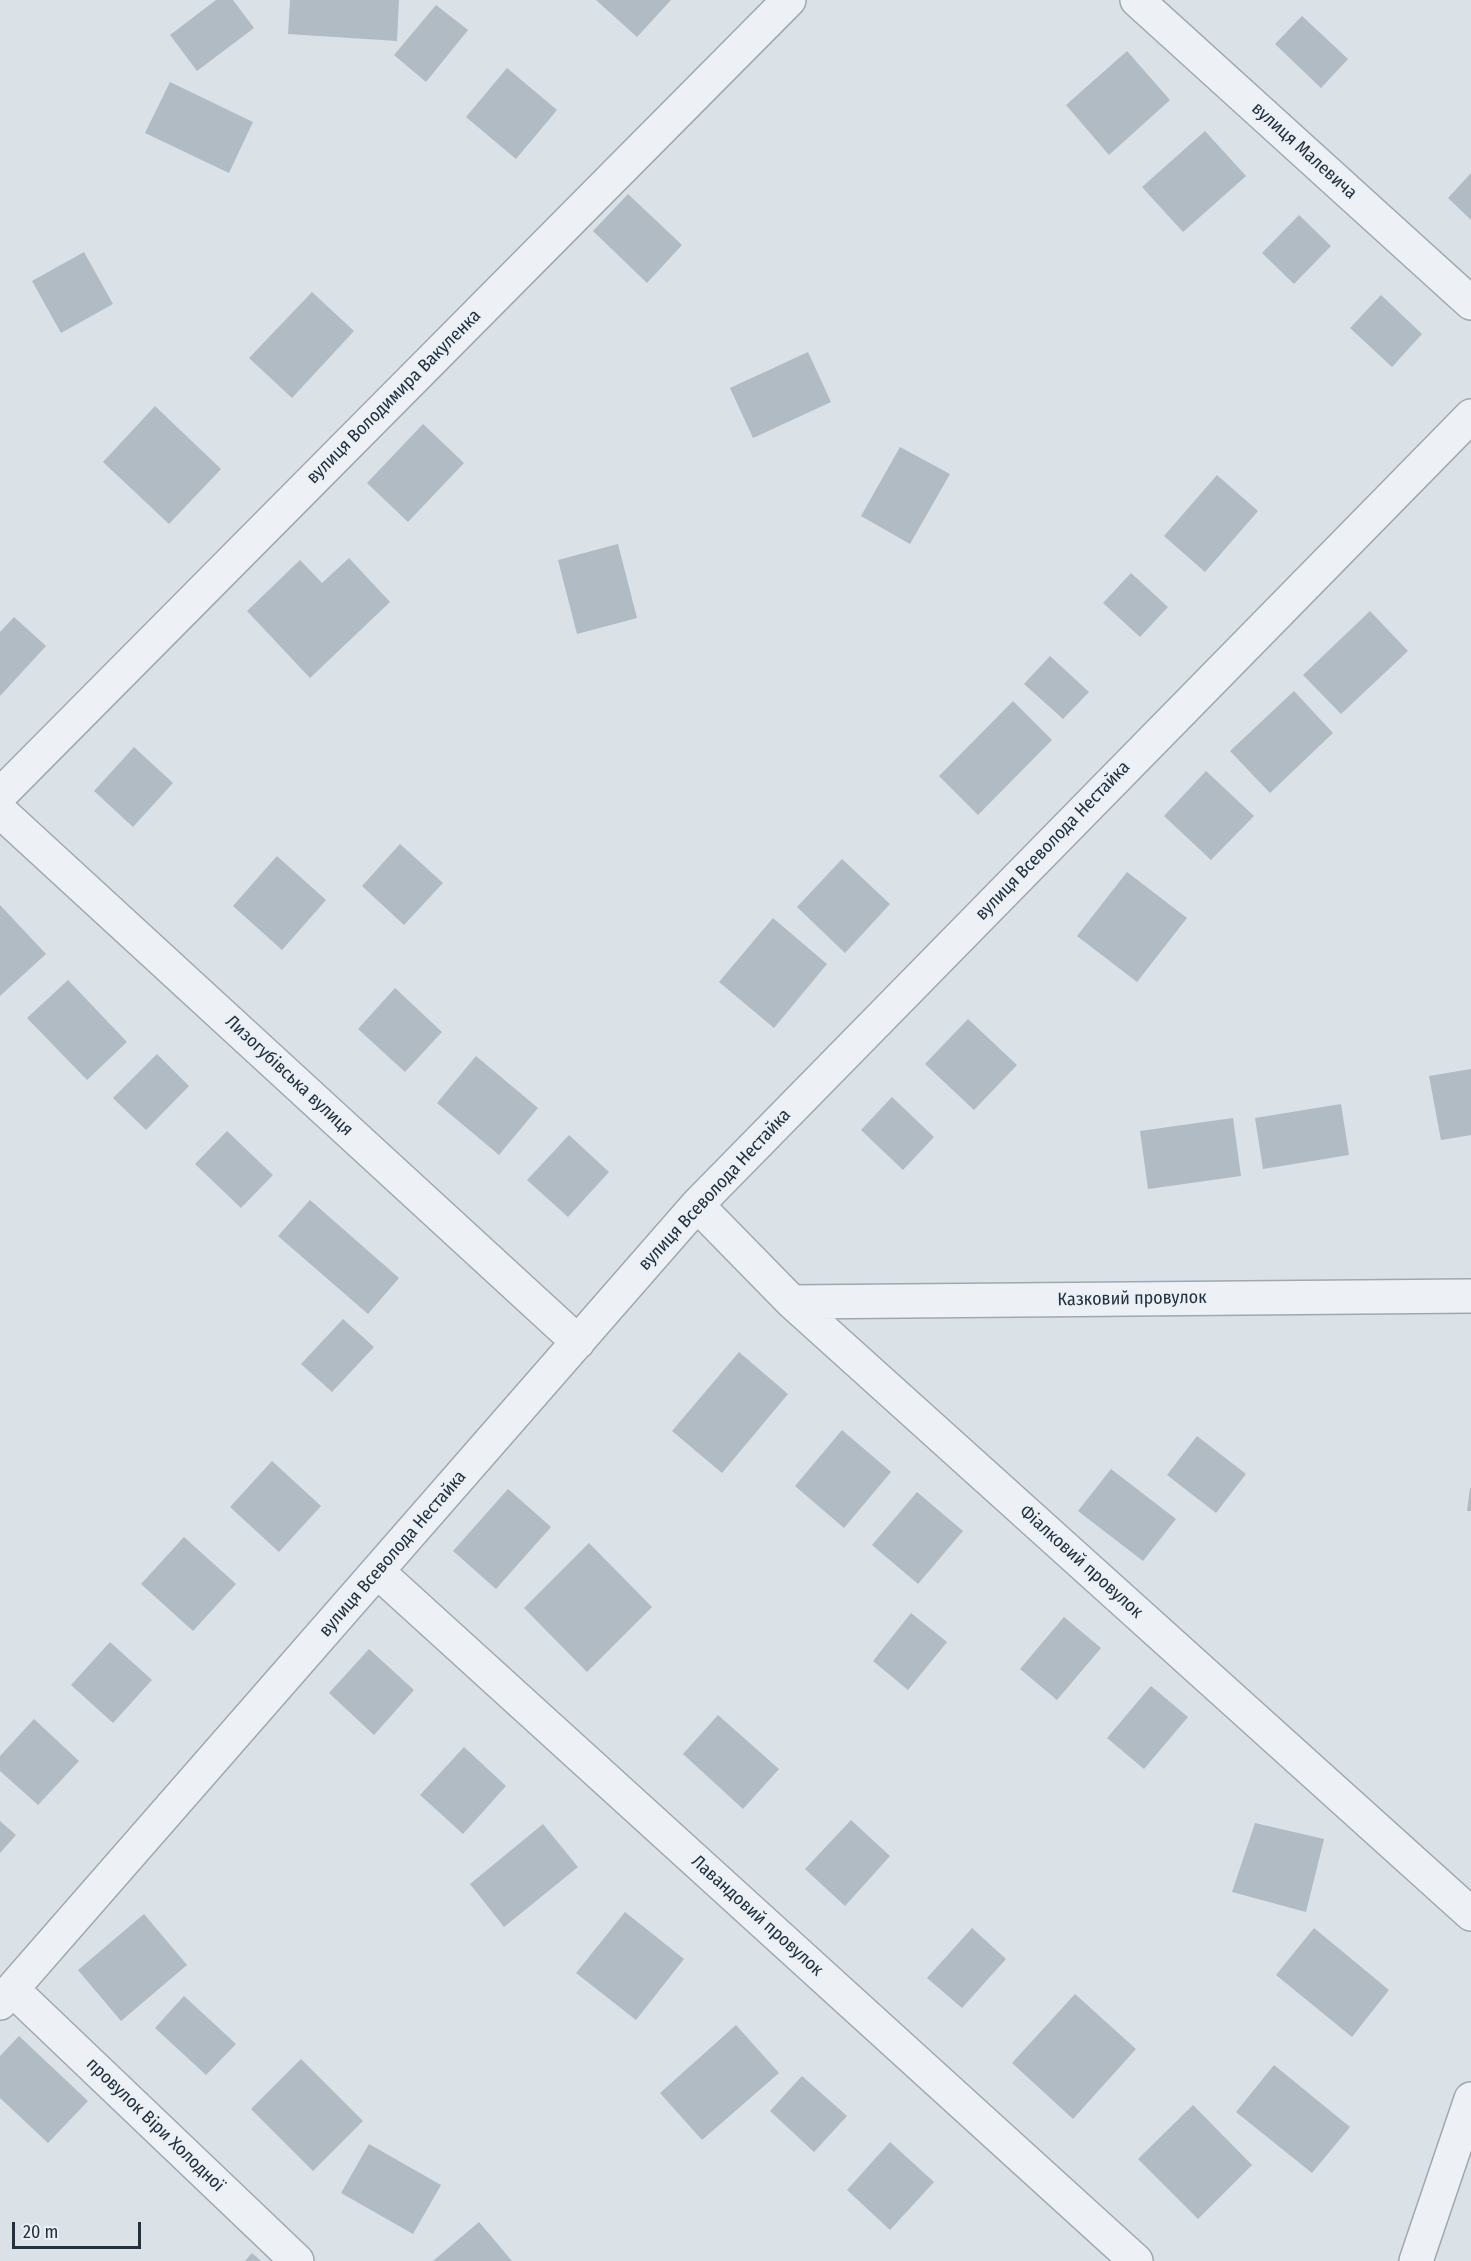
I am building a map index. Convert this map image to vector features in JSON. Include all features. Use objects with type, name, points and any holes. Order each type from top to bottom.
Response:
[{"type":"street","name":"вулиця Володимира Вакуленка","points":[[0,795],[789,0]]},
{"type":"street","name":"вулиця Малевича","points":[[1137,0],[1471,303]]},
{"type":"street","name":"вулиця Всеволода Нестайка","points":[[6,1996],[697,1205],[1471,416]]},
{"type":"street","name":"Лизогубівська вулиця","points":[[0,811],[578,1342]]},
{"type":"street","name":"Фіалковий провулок","points":[[697,1205],[792,1302],[1471,1914]]},
{"type":"street","name":"Казковий провулок","points":[[792,1302],[1471,1296]]},
{"type":"street","name":"Лавандовий провулок","points":[[378,1572],[1136,2261]]},
{"type":"street","name":"провулок Віри Холодної","points":[[6,1996],[297,2261]]},
{"type":"street","points":[[1416,2261],[1471,2099]]},
{"type":"building","points":[[216,0],[233,0],[254,28],[197,71],[170,35]]},
{"type":"building","points":[[290,0],[399,0],[397,41],[288,34]]},
{"type":"building","points":[[596,0],[671,0],[637,37]]},
{"type":"building","points":[[436,5],[468,30],[426,82],[394,55]]},
{"type":"building","points":[[1302,16],[1348,59],[1321,88],[1275,44]]},
{"type":"building","points":[[1127,51],[1170,100],[1109,155],[1066,105]]},
{"type":"building","points":[[507,68],[557,110],[516,159],[466,117]]},
{"type":"building","points":[[170,82],[253,122],[229,173],[145,133]]},
{"type":"building","points":[[1205,131],[1246,176],[1183,232],[1142,187]]},
{"type":"building","points":[[1471,173],[1471,220],[1448,198]]},
{"type":"building","points":[[628,194],[682,245],[647,283],[593,231]]},
{"type":"building","points":[[1299,215],[1331,246],[1294,284],[1262,253]]},
{"type":"building","points":[[84,252],[113,304],[61,333],[32,281]]},
{"type":"building","points":[[312,292],[354,331],[292,398],[249,358]]},
{"type":"building","points":[[1381,295],[1422,334],[1392,367],[1350,328]]},
{"type":"building","points":[[808,352],[831,402],[753,438],[730,388]]},
{"type":"building","points":[[155,406],[221,469],[169,524],[103,462]]},
{"type":"building","points":[[423,424],[464,463],[408,522],[367,483]]},
{"type":"building","points":[[900,447],[950,474],[910,544],[861,516]]},
{"type":"building","points":[[1217,475],[1258,511],[1205,572],[1164,536]]},
{"type":"building","points":[[618,544],[637,618],[577,634],[558,560]]},
{"type":"building","points":[[349,558],[390,602],[310,678],[247,611],[300,560],[322,583]]},
{"type":"building","points":[[1131,573],[1168,607],[1140,637],[1103,603]]},
{"type":"building","points":[[1370,611],[1408,651],[1341,714],[1303,675]]},
{"type":"building","points":[[14,617],[46,646],[0,696],[0,632]]},
{"type":"building","points":[[1050,656],[1089,692],[1063,719],[1024,684]]},
{"type":"building","points":[[1294,691],[1333,733],[1270,793],[1230,751]]},
{"type":"building","points":[[1013,701],[1052,740],[978,815],[939,776]]},
{"type":"building","points":[[134,747],[173,783],[133,827],[94,791]]},
{"type":"building","points":[[1206,771],[1254,816],[1211,860],[1164,816]]},
{"type":"building","points":[[400,844],[443,883],[404,925],[362,886]]},
{"type":"building","points":[[277,856],[326,900],[282,950],[233,906]]},
{"type":"building","points":[[842,859],[890,904],[845,953],[797,907]]},
{"type":"building","points":[[1127,872],[1187,918],[1137,982],[1077,936]]},
{"type":"building","points":[[0,905],[46,954],[0,996]]},
{"type":"building","points":[[773,918],[827,964],[774,1028],[719,982]]},
{"type":"building","points":[[68,980],[127,1042],[87,1080],[27,1018]]},
{"type":"building","points":[[395,988],[442,1032],[405,1072],[358,1029]]},
{"type":"building","points":[[968,1019],[1017,1065],[974,1110],[925,1064]]},
{"type":"building","points":[[157,1054],[189,1086],[146,1130],[113,1098]]},
{"type":"building","points":[[476,1056],[538,1108],[499,1155],[437,1103]]},
{"type":"building","points":[[1471,1069],[1471,1135],[1441,1140],[1429,1076]]},
{"type":"building","points":[[892,1097],[934,1137],[903,1170],[861,1130]]},
{"type":"building","points":[[1341,1104],[1349,1155],[1263,1169],[1255,1118]]},
{"type":"building","points":[[1233,1118],[1241,1176],[1148,1189],[1140,1131]]},
{"type":"building","points":[[227,1131],[273,1175],[241,1208],[195,1164]]},
{"type":"building","points":[[569,1135],[609,1172],[568,1217],[527,1180]]},
{"type":"building","points":[[310,1200],[399,1278],[368,1314],[278,1236]]},
{"type":"building","points":[[343,1319],[374,1347],[332,1392],[301,1364]]},
{"type":"building","points":[[739,1352],[788,1394],[722,1473],[672,1431]]},
{"type":"building","points":[[842,1430],[891,1472],[844,1528],[795,1486]]},
{"type":"building","points":[[1197,1436],[1246,1474],[1216,1513],[1167,1475]]},
{"type":"building","points":[[272,1461],[321,1506],[279,1552],[230,1507]]},
{"type":"building","points":[[1111,1469],[1176,1519],[1143,1561],[1078,1511]]},
{"type":"building","points":[[1470,1488],[1471,1511],[1467,1511]]},
{"type":"building","points":[[508,1489],[551,1527],[496,1589],[453,1551]]},
{"type":"building","points":[[917,1492],[963,1531],[918,1584],[872,1545]]},
{"type":"building","points":[[184,1537],[236,1584],[193,1631],[141,1584]]},
{"type":"building","points":[[589,1543],[652,1607],[587,1672],[524,1608]]},
{"type":"building","points":[[911,1613],[947,1642],[908,1690],[873,1661]]},
{"type":"building","points":[[1064,1617],[1101,1648],[1057,1700],[1020,1669]]},
{"type":"building","points":[[110,1642],[152,1680],[113,1723],[71,1685]]},
{"type":"building","points":[[369,1649],[414,1690],[374,1735],[329,1693]]},
{"type":"building","points":[[1151,1686],[1188,1717],[1144,1769],[1107,1738]]},
{"type":"building","points":[[718,1715],[779,1769],[743,1809],[683,1754]]},
{"type":"building","points":[[34,1719],[79,1761],[38,1805],[0,1771],[0,1756]]},
{"type":"building","points":[[464,1747],[506,1786],[463,1834],[420,1795]]},
{"type":"building","points":[[851,1820],[890,1856],[845,1906],[805,1869]]},
{"type":"building","points":[[0,1821],[16,1835],[0,1853]]},
{"type":"building","points":[[1255,1823],[1324,1839],[1306,1912],[1232,1892]]},
{"type":"building","points":[[543,1824],[578,1867],[504,1927],[470,1884]]},
{"type":"building","points":[[625,1912],[684,1959],[636,2020],[576,1973]]},
{"type":"building","points":[[144,1914],[187,1965],[121,2021],[78,1970]]},
{"type":"building","points":[[972,1928],[1006,1959],[962,2008],[927,1978]]},
{"type":"building","points":[[1314,1928],[1389,1990],[1352,2037],[1276,1975]]},
{"type":"building","points":[[1075,1994],[1136,2049],[1073,2119],[1012,2063]]},
{"type":"building","points":[[184,1996],[236,2044],[206,2075],[155,2028]]},
{"type":"building","points":[[736,2025],[779,2073],[702,2140],[660,2093]]},
{"type":"building","points":[[19,2036],[88,2101],[48,2143],[0,2098],[0,2056]]},
{"type":"building","points":[[301,2059],[363,2121],[313,2171],[251,2109]]},
{"type":"building","points":[[1274,2065],[1350,2127],[1312,2173],[1236,2112]]},
{"type":"building","points":[[802,2076],[847,2116],[814,2152],[770,2111]]},
{"type":"building","points":[[1193,2105],[1252,2165],[1198,2219],[1138,2159]]},
{"type":"building","points":[[890,2142],[934,2182],[890,2230],[847,2190]]},
{"type":"building","points":[[369,2144],[441,2185],[413,2234],[341,2193]]},
{"type":"building","points":[[479,2222],[512,2261],[433,2261]]},
{"type":"building","points":[[252,2253],[261,2261],[245,2261]]}]
